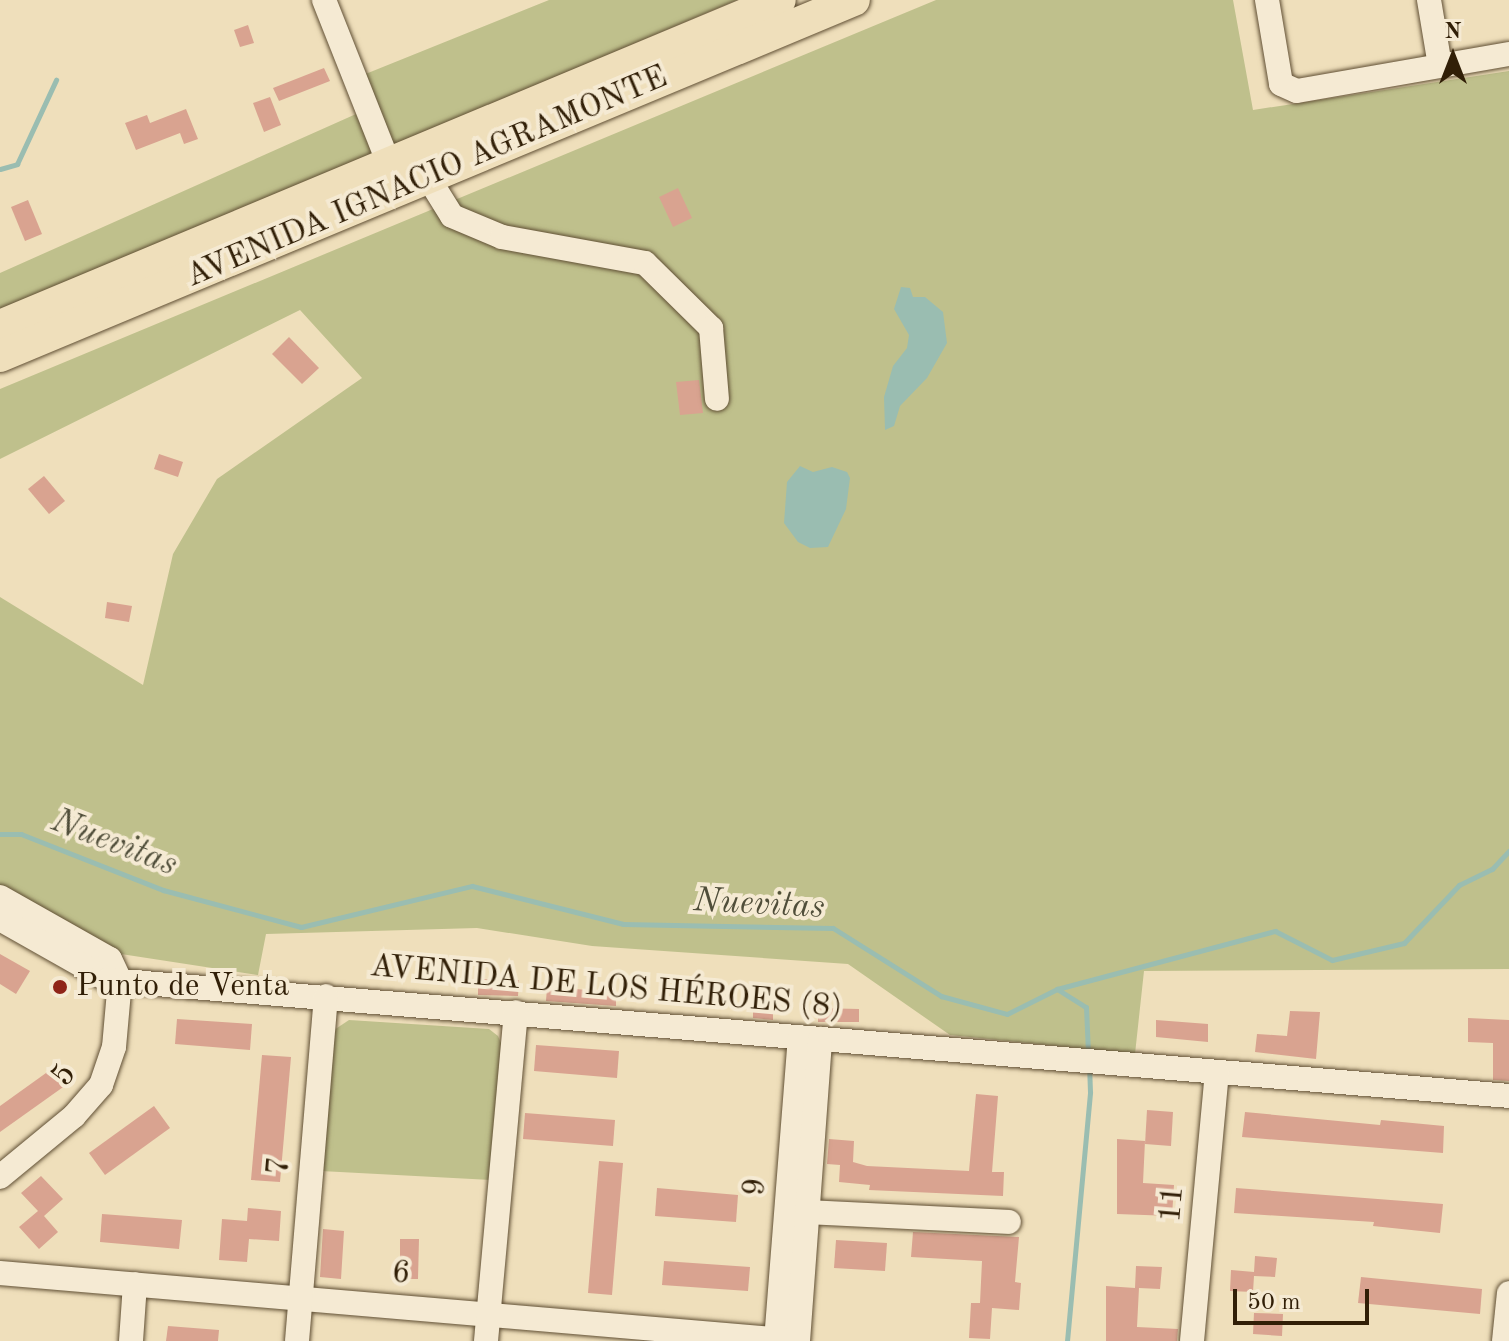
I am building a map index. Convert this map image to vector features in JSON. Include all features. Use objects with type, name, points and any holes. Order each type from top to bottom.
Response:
[{"type":"main road","name":"AVENIDA IGNACIO AGRAMONTE","points":[[0,356],[410,164],[780,0]]},
{"type":"main road","name":"AVENIDA IGNACIO AGRAMONTE","points":[[0,326],[410,164],[854,0]]},
{"type":"street","points":[[324,0],[410,164],[452,216],[502,237],[645,263],[711,328],[717,399]]},
{"type":"street","points":[[1267,0],[1281,84],[1297,91],[1509,54]]},
{"type":"street","points":[[1429,0],[1440,66]]},
{"type":"street","points":[[0,897],[110,959],[120,980]]},
{"type":"street","name":"AVENIDA DE LOS HÉROES (8)","points":[[0,919],[99,975],[120,980],[1509,1096]]},
{"type":"street","name":"5","points":[[0,1177],[74,1116],[101,1085],[114,1047],[120,980]]},
{"type":"street","name":"7","points":[[297,1341],[326,996]]},
{"type":"street","points":[[486,1341],[516,1012]]},
{"type":"street","name":"9","points":[[786,1341],[808,1212],[810,1038]]},
{"type":"street","name":"9","points":[[786,1341],[810,1038]]},
{"type":"street","name":"11","points":[[1192,1341],[1217,1073]]},
{"type":"street","points":[[808,1212],[1009,1222]]},
{"type":"street","name":"6","points":[[0,1273],[786,1341]]},
{"type":"street","points":[[131,1341],[135,1284]]},
{"type":"street","points":[[1504,1341],[1509,1293]]},
{"type":"green space","points":[[549,0],[737,0],[0,312],[0,273],[374,106],[363,75]]},
{"type":"green space","points":[[936,0],[1233,0],[1253,110],[1509,71],[1509,969],[1144,971],[1135,1054],[950,1035],[848,964],[592,946],[477,928],[266,934],[258,975],[121,954],[0,887],[0,597],[143,685],[173,554],[217,479],[362,378],[300,310],[0,459],[0,389]]},
{"type":"green space","points":[[349,1020],[489,1029],[498,1036],[501,1043],[491,1180],[321,1171],[334,1030]]},
{"type":"water","points":[[901,287],[910,288],[913,297],[925,297],[943,312],[947,343],[927,378],[900,406],[894,426],[885,430],[884,397],[893,366],[907,348],[909,335],[894,309]]},
{"type":"water","points":[[800,466],[813,472],[832,467],[847,472],[850,478],[846,509],[828,547],[810,548],[798,542],[784,523],[787,482]]},
{"type":"building","points":[[248,25],[254,43],[240,47],[234,30]]},
{"type":"building","points":[[324,68],[330,81],[279,101],[273,88]]},
{"type":"building","points":[[270,97],[281,125],[264,132],[253,103]]},
{"type":"building","points":[[186,109],[198,139],[184,144],[180,133],[136,150],[125,123],[147,115],[150,123]]},
{"type":"building","points":[[678,188],[692,218],[673,227],[659,197]]},
{"type":"building","points":[[28,200],[42,234],[25,241],[11,207]]},
{"type":"building","points":[[289,337],[319,368],[302,384],[272,354]]},
{"type":"building","points":[[699,380],[703,413],[680,415],[676,382]]},
{"type":"building","points":[[159,454],[183,462],[178,477],[154,469]]},
{"type":"building","points":[[44,476],[65,501],[49,514],[28,489]]},
{"type":"building","points":[[107,602],[132,606],[129,622],[105,618]]},
{"type":"building","points":[[0,954],[30,971],[16,994],[0,984]]},
{"type":"building","points":[[478,979],[519,980],[518,996],[478,995]]},
{"type":"building","points":[[547,987],[616,992],[616,1006],[546,1001]]},
{"type":"building","points":[[753,1006],[773,1006],[773,1020],[753,1018]]},
{"type":"building","points":[[818,1008],[859,1009],[859,1022],[818,1022]]},
{"type":"building","points":[[1290,1011],[1320,1012],[1316,1059],[1255,1052],[1257,1034],[1287,1036]]},
{"type":"building","points":[[1468,1018],[1509,1020],[1509,1081],[1493,1080],[1493,1043],[1468,1042]]},
{"type":"building","points":[[177,1019],[252,1024],[250,1050],[175,1044]]},
{"type":"building","points":[[1156,1020],[1208,1024],[1208,1042],[1156,1037]]},
{"type":"building","points":[[536,1045],[619,1051],[617,1078],[534,1071]]},
{"type":"building","points":[[262,1055],[291,1057],[280,1182],[251,1180]]},
{"type":"building","points":[[53,1068],[66,1085],[0,1132],[0,1106]]},
{"type":"building","points":[[976,1094],[998,1096],[992,1172],[1004,1172],[1003,1196],[869,1190],[870,1185],[839,1182],[840,1165],[827,1164],[829,1139],[854,1141],[853,1162],[867,1166],[969,1171]]},
{"type":"building","points":[[154,1106],[170,1128],[105,1175],[89,1153]]},
{"type":"building","points":[[1147,1110],[1173,1112],[1171,1146],[1145,1144]]},
{"type":"building","points":[[1245,1112],[1380,1125],[1381,1120],[1444,1126],[1443,1153],[1242,1137]]},
{"type":"building","points":[[525,1113],[615,1120],[613,1146],[523,1139]]},
{"type":"building","points":[[1117,1139],[1145,1141],[1143,1183],[1174,1185],[1172,1216],[1117,1214]]},
{"type":"building","points":[[599,1161],[623,1163],[612,1295],[588,1293]]},
{"type":"building","points":[[41,1176],[63,1199],[44,1216],[58,1232],[39,1249],[19,1227],[38,1211],[21,1193]]},
{"type":"building","points":[[657,1188],[738,1195],[736,1222],[655,1216]]},
{"type":"building","points":[[1236,1188],[1443,1204],[1440,1233],[1373,1226],[1374,1222],[1234,1213]]},
{"type":"building","points":[[248,1208],[281,1211],[279,1241],[249,1239],[247,1262],[219,1260],[222,1219],[247,1221]]},
{"type":"building","points":[[102,1214],[182,1220],[179,1249],[100,1242]]},
{"type":"building","points":[[323,1229],[344,1231],[341,1279],[320,1277]]},
{"type":"building","points":[[913,1232],[1019,1237],[1015,1282],[1021,1283],[1019,1310],[992,1308],[990,1339],[969,1338],[971,1303],[980,1303],[982,1261],[911,1257]]},
{"type":"building","points":[[400,1239],[419,1239],[418,1279],[400,1279]]},
{"type":"building","points":[[836,1240],[887,1243],[885,1271],[834,1268]]},
{"type":"building","points":[[1255,1256],[1277,1258],[1275,1277],[1254,1276],[1253,1292],[1230,1291],[1231,1270],[1254,1272]]},
{"type":"building","points":[[664,1261],[750,1267],[748,1291],[662,1285]]},
{"type":"building","points":[[1136,1266],[1162,1267],[1160,1289],[1139,1288],[1137,1327],[1178,1329],[1177,1341],[1106,1341],[1106,1286],[1135,1288]]},
{"type":"building","points":[[1361,1277],[1482,1289],[1480,1314],[1358,1303]]},
{"type":"building","points":[[1254,1313],[1283,1314],[1282,1336],[1253,1334]]},
{"type":"building","points":[[168,1326],[219,1330],[218,1341],[166,1341]]},
{"type":"waterway","points":[[0,169],[17,164],[56,80]]},
{"type":"waterway","name":"Nuevitas","points":[[0,834],[21,834],[163,890],[301,927],[472,886],[623,924],[833,928],[941,996],[1007,1014],[1057,989],[1275,931],[1332,960],[1404,943],[1459,885],[1492,869],[1509,851]]},
{"type":"waterway","points":[[1057,989],[1086,1007],[1088,1053]]},
{"type":"waterway","points":[[1067,1341],[1090,1092],[1089,1067]]},
{"type":"place","name":"Punto de Venta","points":[[60,987]]}]
